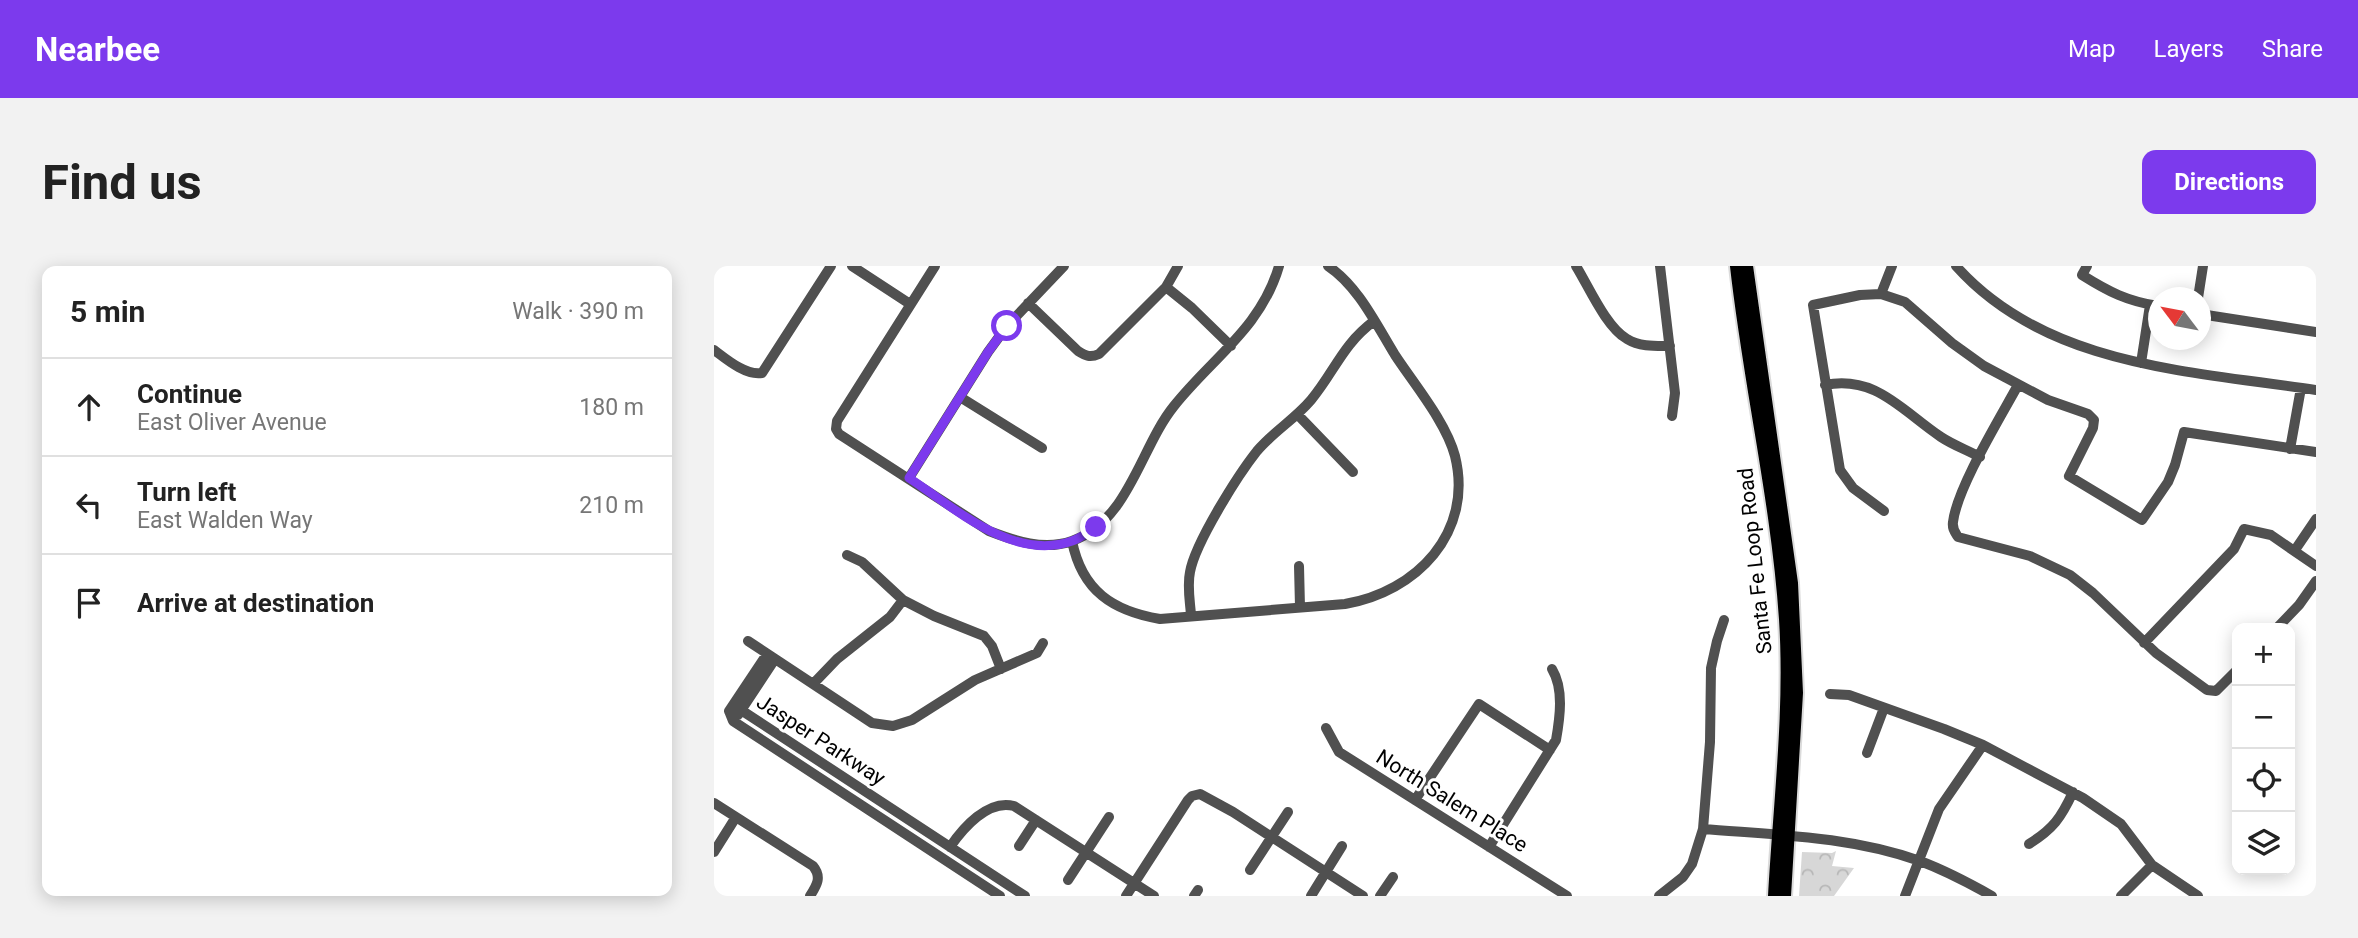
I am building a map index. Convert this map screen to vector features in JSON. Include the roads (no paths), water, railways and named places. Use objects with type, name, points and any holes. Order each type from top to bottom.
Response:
[{"type":"main road","name":"Santa Fe Loop Road","points":[[1736,266],[1778,553],[1785,621],[1785,896]]},
{"type":"main road","name":"Santa Fe Loop Road","points":[[1748,266],[1792,583],[1796,634],[1797,693],[1784,834],[1774,896]]},
{"type":"street","points":[[714,350],[747,371],[762,373],[831,266]]},
{"type":"street","points":[[852,266],[910,304]]},
{"type":"street","points":[[935,266],[836,421],[836,429],[839,434],[989,531],[1013,540],[1041,545],[1072,541],[1096,527],[1112,512],[1172,408],[1252,323],[1268,295],[1279,266]]},
{"type":"street","points":[[909,478],[988,352],[1028,303],[1064,266]]},
{"type":"street","points":[[1028,303],[1078,351],[1086,356],[1093,356],[1099,354],[1166,287],[1178,266]]},
{"type":"street","points":[[1072,541],[1076,559],[1096,592],[1116,607],[1160,619],[1367,600],[1394,589],[1415,575],[1433,556],[1448,532],[1455,510],[1458,481],[1455,457],[1448,438],[1349,283],[1328,266]]},
{"type":"street","points":[[1576,266],[1614,328],[1627,340],[1646,346],[1670,346]]},
{"type":"street","points":[[1660,266],[1675,393],[1672,415]]},
{"type":"street","points":[[1881,294],[1892,266]]},
{"type":"street","points":[[1956,266],[1993,299],[2034,325],[2074,345],[2123,360],[2316,390]]},
{"type":"street","points":[[2200,287],[2203,266]]},
{"type":"street","points":[[2084,271],[2116,296],[2148,305]]},
{"type":"street","points":[[1166,287],[1192,307],[1231,346]]},
{"type":"street","points":[[1884,511],[1853,488],[1840,470],[1813,305],[1860,295],[1881,294],[1905,302],[1983,366],[2048,400],[2088,414],[2094,421],[2092,429],[2069,476],[2142,520],[2168,482],[2184,432],[2316,453]]},
{"type":"street","points":[[2211,316],[2316,332]]},
{"type":"street","points":[[1191,615],[1189,575],[1201,541],[1258,451],[1277,431],[1298,415],[1326,379],[1346,347],[1374,321]]},
{"type":"street","points":[[2141,363],[2148,332]]},
{"type":"street","points":[[1825,385],[1857,383],[1872,388],[1943,438],[1980,457]]},
{"type":"street","points":[[2018,385],[1964,488],[1953,521],[1953,530],[1958,537],[2030,556],[2070,575],[2144,643],[2207,690],[2217,691],[2232,675]]},
{"type":"street","points":[[2290,449],[2301,388]]},
{"type":"street","points":[[960,397],[1042,448]]},
{"type":"street","points":[[1298,415],[1353,472]]},
{"type":"street","points":[[2295,550],[2316,519]]},
{"type":"street","points":[[2144,643],[2234,549],[2244,529],[2271,535],[2316,566]]},
{"type":"street","points":[[847,555],[862,562],[903,600],[984,636],[992,646],[1001,669]]},
{"type":"street","points":[[1299,566],[1300,607]]},
{"type":"street","points":[[2282,623],[2316,581]]},
{"type":"street","points":[[813,684],[837,659],[890,617],[903,600]]},
{"type":"street","points":[[1659,896],[1683,877],[1692,864],[1703,829],[1710,742],[1711,668],[1724,620]]},
{"type":"street","points":[[748,641],[872,723],[894,726],[912,720],[975,680],[1037,653],[1043,643]]},
{"type":"street","points":[[741,710],[771,656]]},
{"type":"street","points":[[731,716],[771,656]]},
{"type":"street","points":[[1489,847],[1556,740],[1559,722],[1558,679],[1552,669]]},
{"type":"street","points":[[1830,694],[1849,695],[1983,745],[2073,792],[2121,824],[2152,865],[2199,896]]},
{"type":"street","points":[[1415,800],[1479,704],[1550,750]]},
{"type":"street","points":[[1867,753],[1884,708]]},
{"type":"street","name":"Jasper Parkway","points":[[1000,896],[731,716],[741,710],[1025,896]]},
{"type":"street","name":"North Salem Place","points":[[1326,728],[1339,752],[1567,896]]},
{"type":"street","points":[[1905,896],[1939,808],[1983,745]]},
{"type":"street","points":[[2029,844],[2049,832],[2062,815],[2073,792]]},
{"type":"street","points":[[1126,896],[1192,796],[1204,795],[1363,896]]},
{"type":"street","points":[[714,803],[813,866],[818,872],[816,886],[810,896]]},
{"type":"street","points":[[950,848],[967,825],[994,806],[1007,804],[1154,896]]},
{"type":"street","points":[[1250,870],[1288,812]]},
{"type":"street","points":[[714,852],[736,817]]},
{"type":"street","points":[[1068,880],[1109,817]]},
{"type":"street","points":[[1019,846],[1036,820]]},
{"type":"street","points":[[1703,829],[1784,834],[1865,847],[1919,861],[1992,896]]},
{"type":"street","points":[[1311,896],[1342,846]]},
{"type":"street","points":[[2121,896],[2152,865]]},
{"type":"street","points":[[1380,896],[1393,877]]}]
